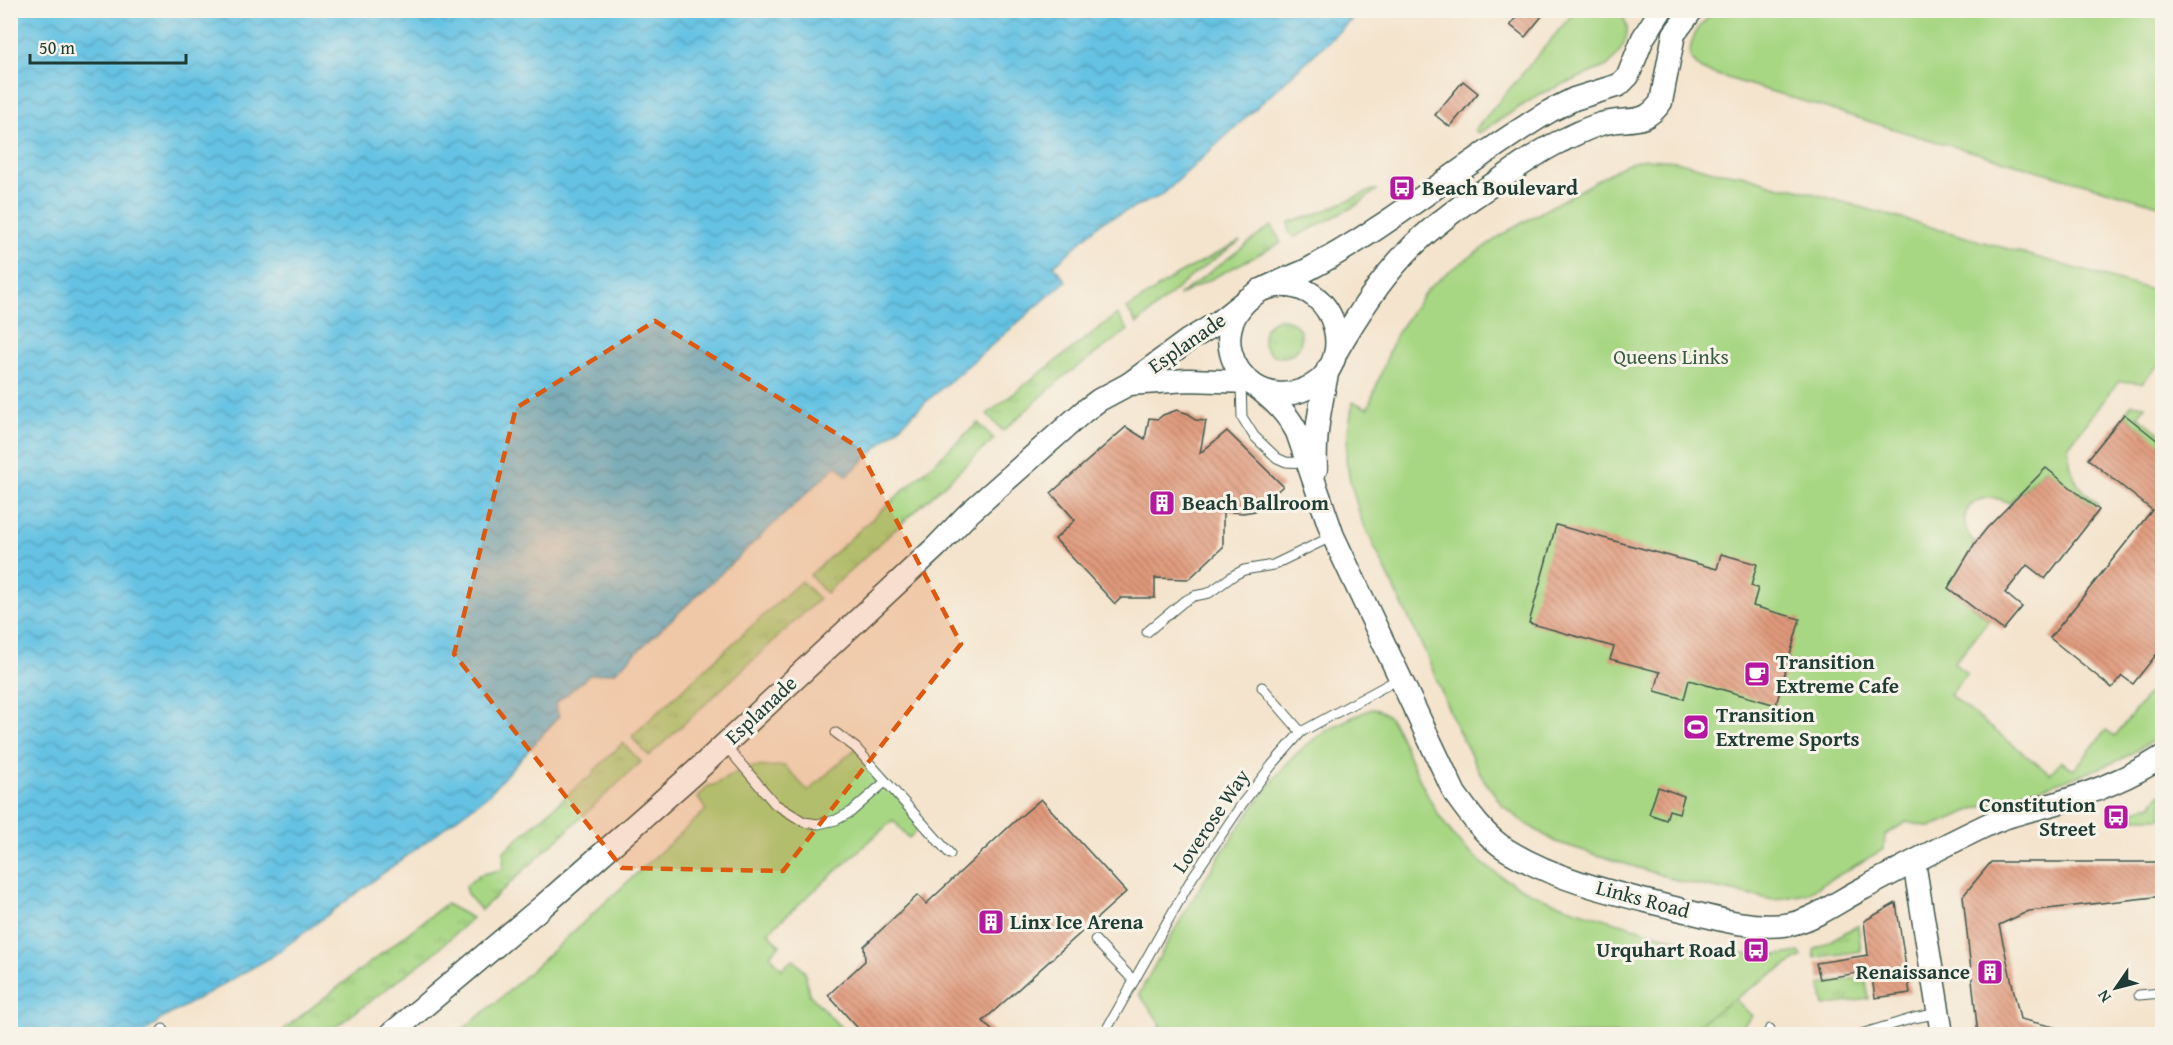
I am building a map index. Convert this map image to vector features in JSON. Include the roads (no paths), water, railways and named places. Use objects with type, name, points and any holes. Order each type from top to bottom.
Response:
[{"type":"street","points":[[1661,10],[1640,46],[1628,76],[1619,85],[1574,99],[1544,114],[1407,208],[1324,261],[1253,295],[1236,313],[1230,327],[1229,342],[1232,357],[1247,380],[1274,393],[1289,394],[1305,390],[1318,381],[1332,361],[1360,310],[1398,262],[1441,220],[1528,160],[1557,143],[1601,124],[1649,117],[1661,102],[1674,34],[1692,10]]},
{"type":"street","points":[[1253,295],[1277,286],[1294,287],[1310,293],[1324,304],[1333,318],[1337,335],[1332,361]]},
{"type":"street","name":"Esplanade","points":[[391,1035],[543,906],[724,744],[936,547],[969,513],[1069,423],[1100,400],[1129,384],[1187,341],[1217,323],[1253,295]]},
{"type":"street","name":"Links Road","points":[[1317,486],[1315,447],[1318,417],[1332,361]]},
{"type":"street","name":"Esplanade","points":[[1129,384],[1188,380],[1247,380]]},
{"type":"street","name":"Links Road","points":[[1247,380],[1291,419],[1317,486],[1333,536],[1447,776],[1469,814],[1486,833],[1506,849],[1529,862],[1631,897],[1701,914],[1755,924],[1775,926],[1791,924],[1808,918],[1991,823],[2095,790],[2163,758]]},
{"type":"street","points":[[1914,862],[1940,1024]]},
{"type":"lane","points":[[1247,380],[1242,417],[1254,436],[1277,458],[1286,462],[1308,463]]},
{"type":"lane","points":[[1147,632],[1183,602],[1194,596],[1209,593],[1234,575],[1244,570],[1273,565],[1333,536]]},
{"type":"lane","name":"Loverose Way","points":[[1104,1035],[1192,878],[1266,772],[1301,732],[1401,678]]},
{"type":"lane","points":[[1262,687],[1301,732]]},
{"type":"lane","points":[[836,733],[856,748],[950,854]]},
{"type":"lane","points":[[724,744],[774,804],[804,822],[818,824],[836,820],[851,812],[885,782]]},
{"type":"lane","points":[[1095,940],[1134,981]]},
{"type":"lane","points":[[2139,994],[2163,993]]},
{"type":"lane","points":[[1860,1035],[1914,1018],[1940,1024]]},
{"type":"water","points":[[10,11],[1361,11],[1162,195],[1102,222],[1054,266],[1066,281],[929,399],[847,476],[837,465],[615,672],[590,675],[555,704],[559,716],[488,795],[271,957],[160,1020],[143,1034],[11,1034]]},
{"type":"place","name":"Beach Boulevard","points":[[1402,188]]},
{"type":"place","name":"Beach Ballroom","points":[[1162,503]]},
{"type":"place","name":"Transition Extreme Cafe","points":[[1757,674]]},
{"type":"place","name":"Transition Extreme Sports","points":[[1696,727]]},
{"type":"place","name":"Constitution Street","points":[[2116,817]]},
{"type":"place","name":"Linx Ice Arena","points":[[991,922]]},
{"type":"place","name":"Urquhart Road","points":[[1756,950]]},
{"type":"place","name":"Renaissance","points":[[1990,972]]},
{"type":"park label","name":"Queens Links","points":[[1671,357]]}]
